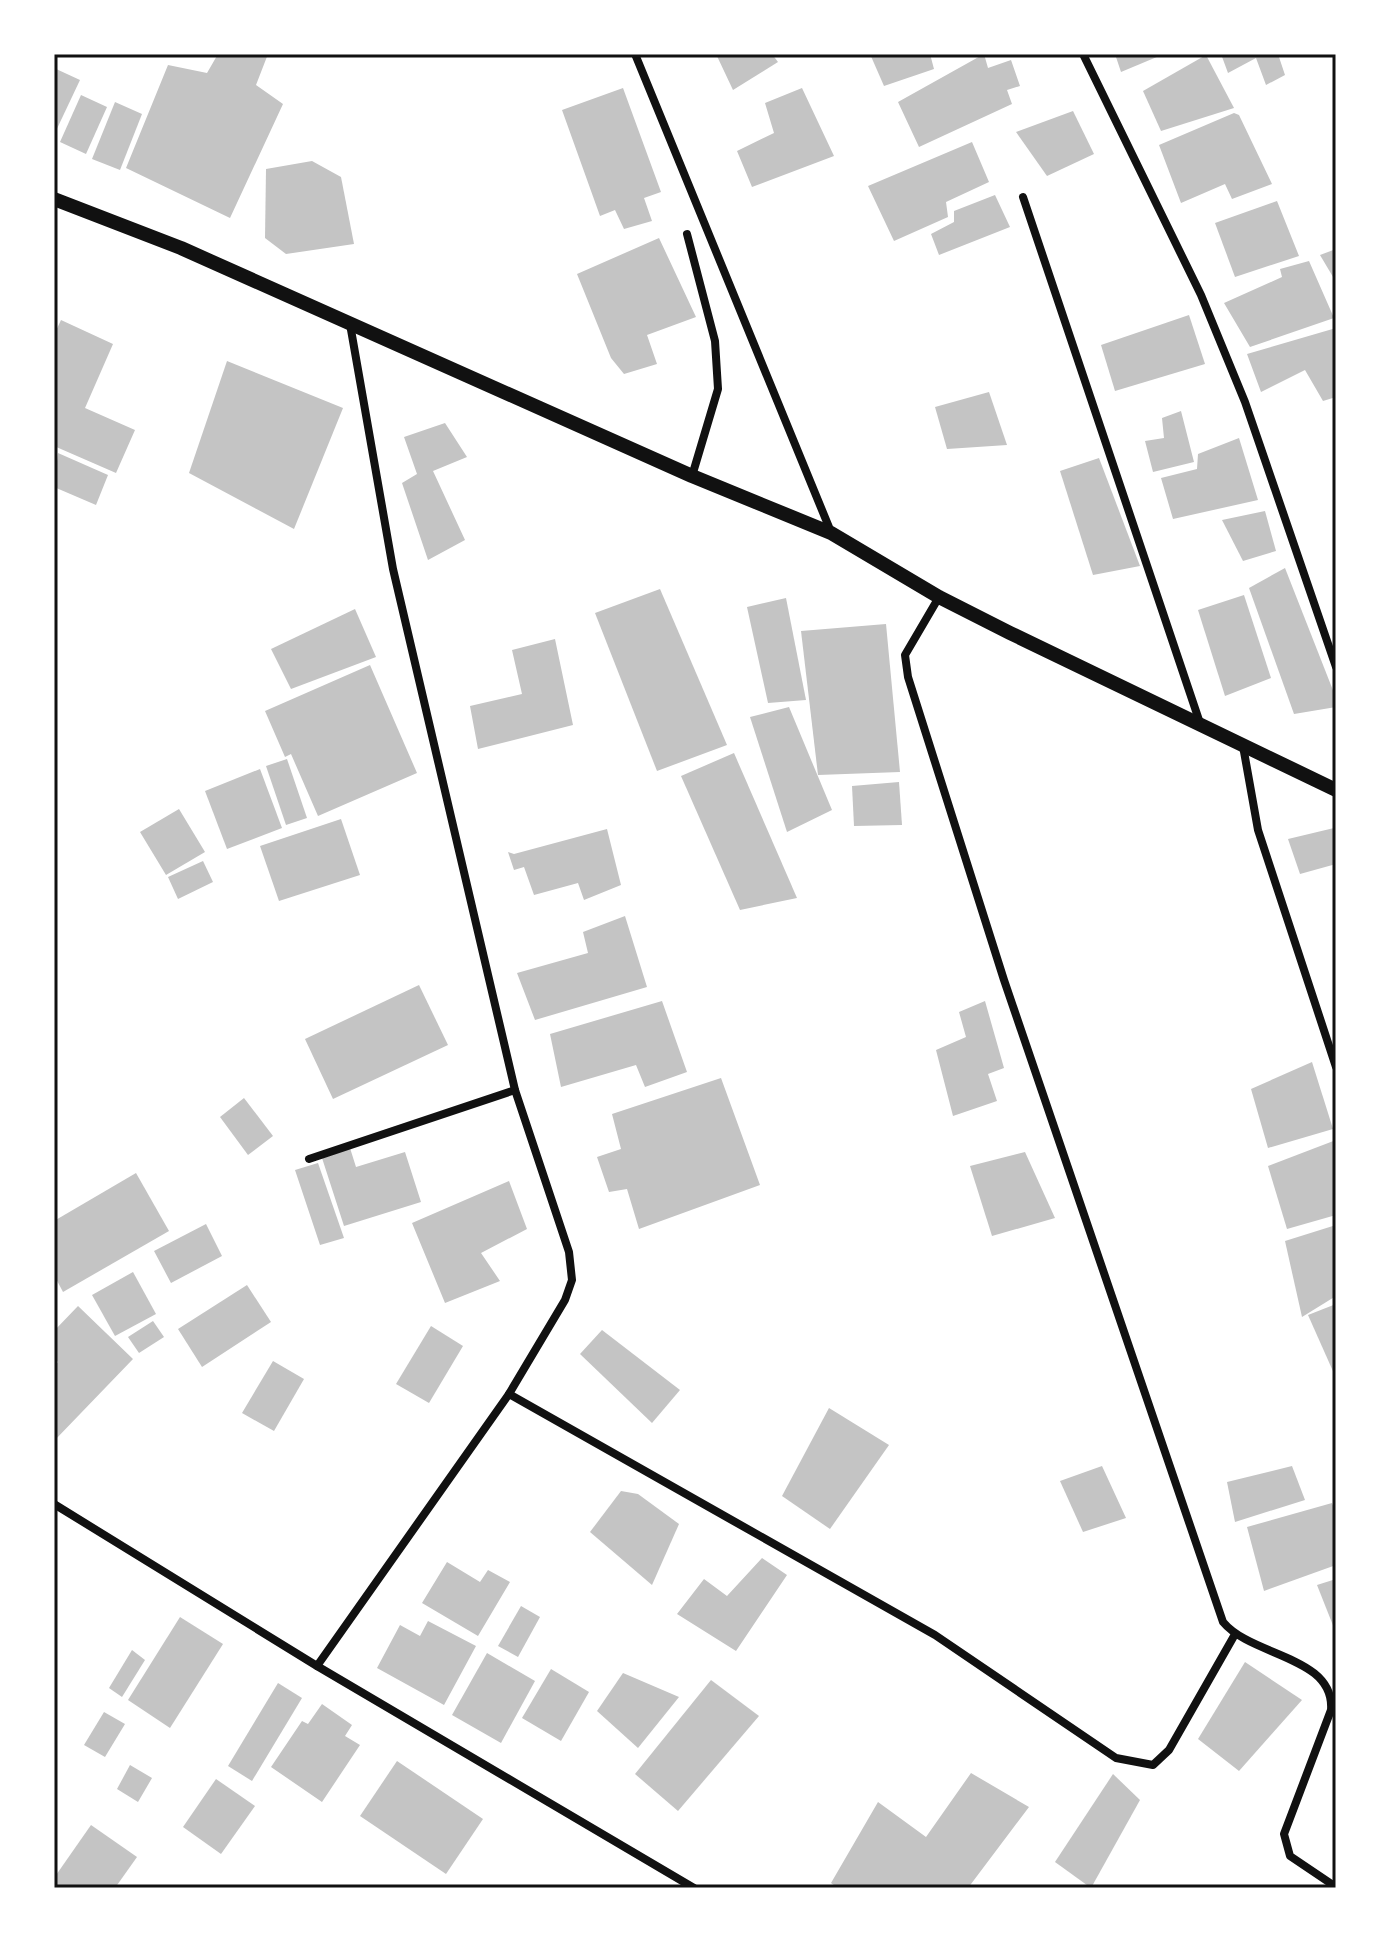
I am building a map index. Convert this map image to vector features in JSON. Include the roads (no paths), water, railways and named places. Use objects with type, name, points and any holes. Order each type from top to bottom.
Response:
[{"type":"street","points":[[635,54],[831,533]]},
{"type":"street","points":[[1083,54],[1206,309],[1245,402],[1336,667]]},
{"type":"street","points":[[1023,197],[1201,724]]},
{"type":"street","points":[[54,199],[181,248],[692,476],[831,533],[939,597],[1336,790]]},
{"type":"street","points":[[687,234],[715,341],[718,389],[692,476]]},
{"type":"street","points":[[317,1666],[509,1394],[565,1300],[572,1280],[569,1252],[515,1090],[393,569],[350,324]]},
{"type":"street","points":[[939,597],[905,655],[908,677],[1004,980],[1215,1603],[1223,1622],[1234,1636],[1313,1670],[1328,1685],[1331,1710],[1284,1834],[1290,1856],[1336,1887]]},
{"type":"street","points":[[1243,745],[1258,830],[1336,1067]]},
{"type":"street","points":[[309,1159],[515,1090]]},
{"type":"street","points":[[509,1394],[935,1635],[1116,1758],[1153,1765],[1169,1750],[1234,1636]]},
{"type":"street","points":[[54,1504],[317,1666],[694,1888]]}]
